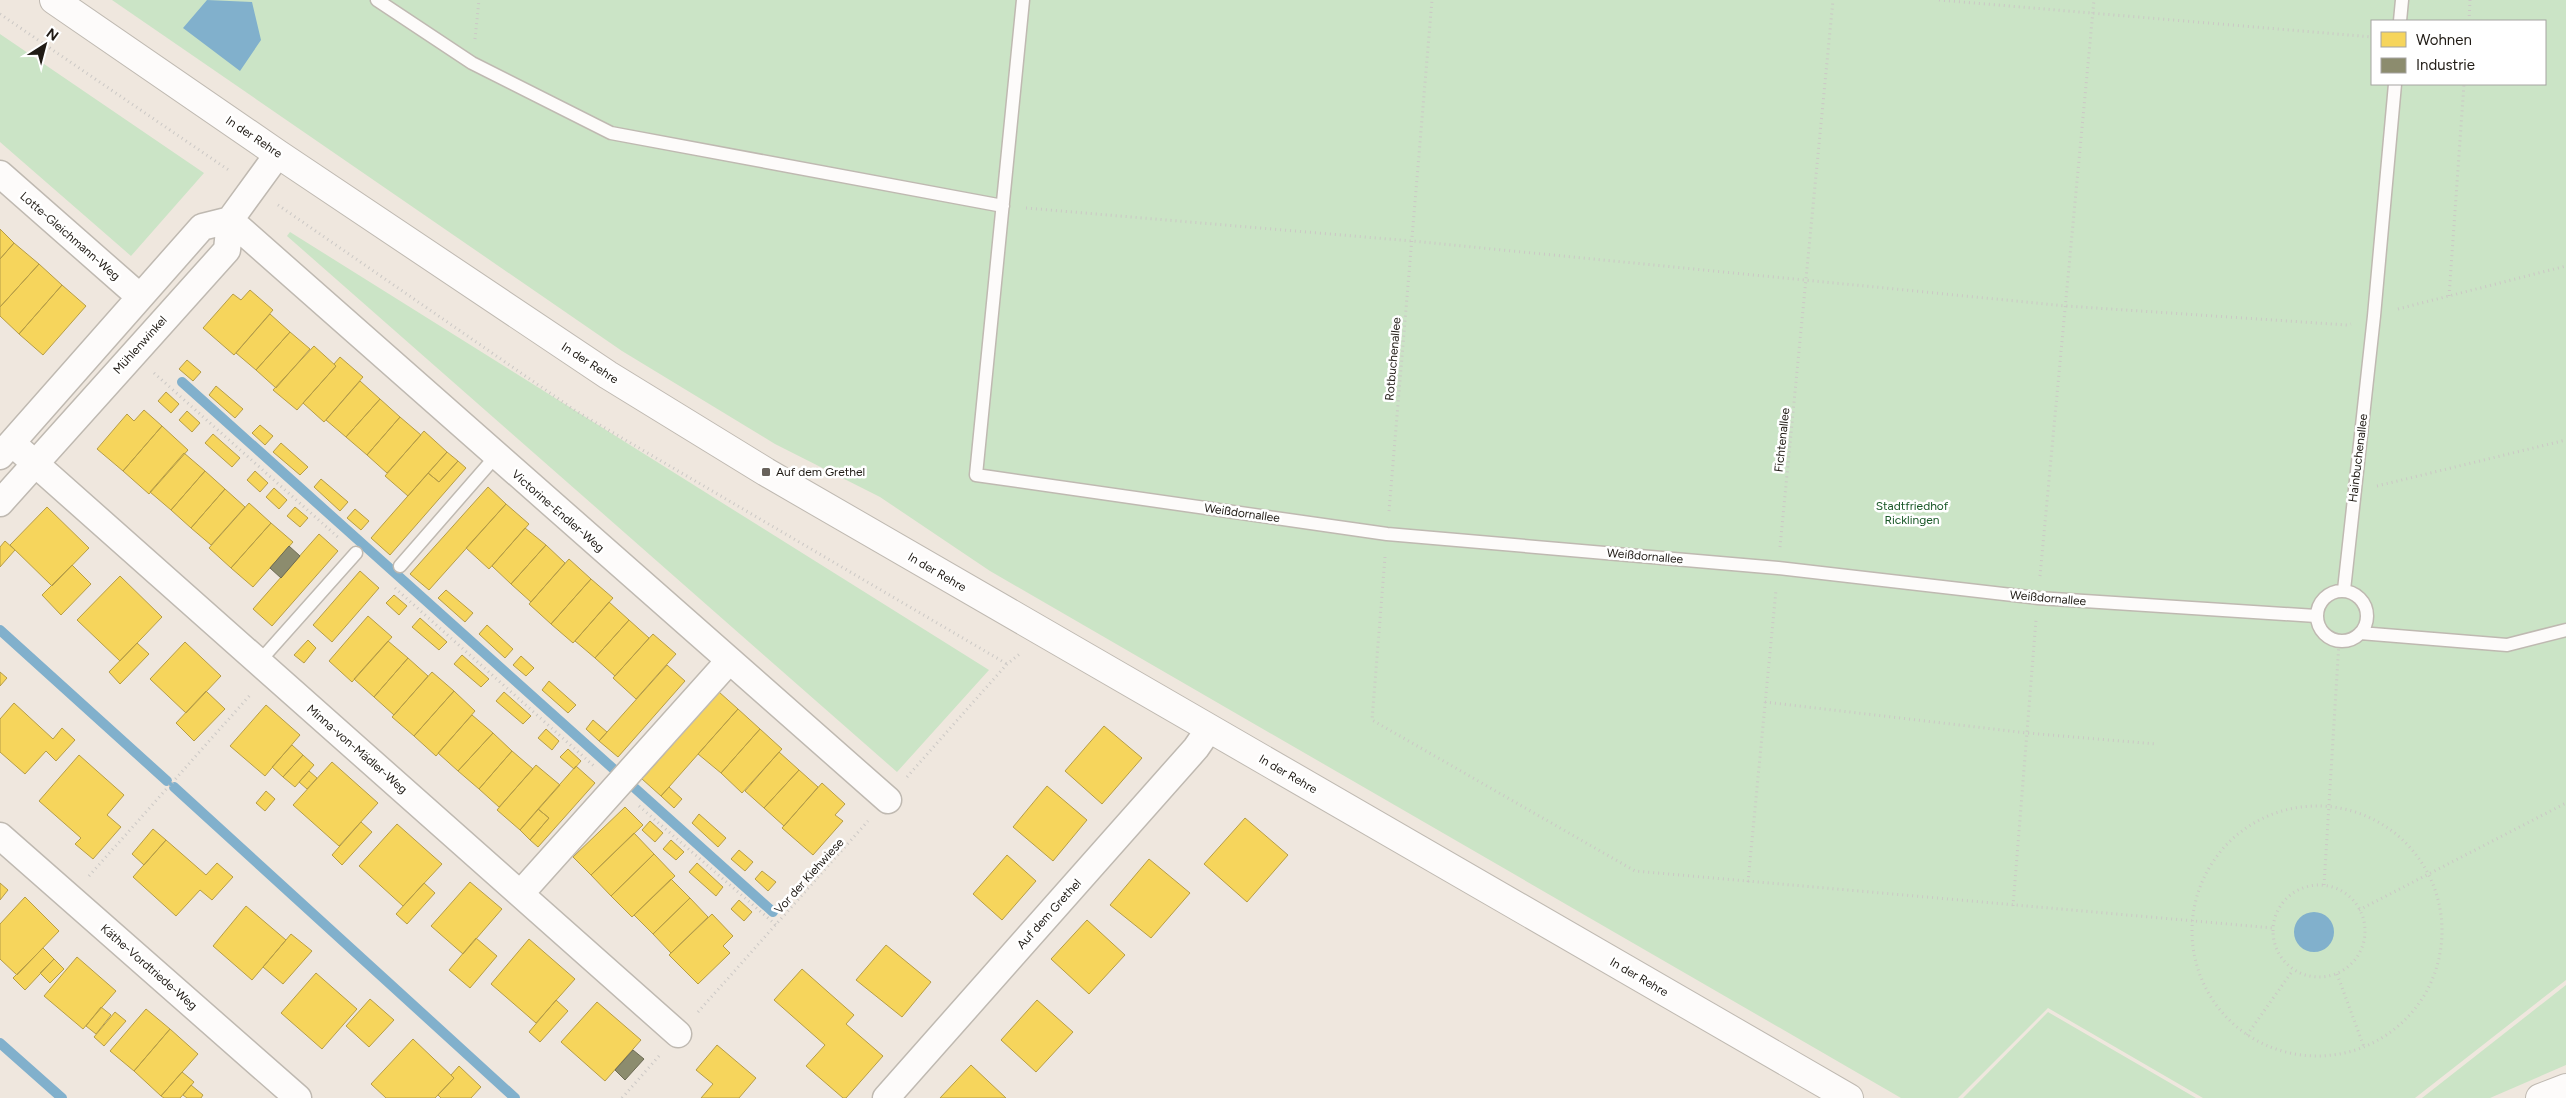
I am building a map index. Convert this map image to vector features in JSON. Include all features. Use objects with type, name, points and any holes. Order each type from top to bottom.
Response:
[{"type":"street","name":"In der Rehre","points":[[54,0],[278,154],[633,390],[874,536],[1849,1098]]},
{"type":"street","points":[[35,464],[6,450],[202,227],[230,220],[278,154]]},
{"type":"street","name":"Lotte-Gleichmann-Weg","points":[[0,174],[140,297]]},
{"type":"street","name":"Mühlenwinkel","points":[[0,502],[227,250],[230,220]]},
{"type":"street","name":"Victorine-Endler-Weg","points":[[230,220],[728,661],[888,800]]},
{"type":"street","name":"Minna-von-Mädler-Weg","points":[[35,464],[264,668],[522,893],[678,1034]]},
{"type":"street","points":[[522,893],[728,661]]},
{"type":"street","name":"Auf dem Grethel","points":[[886,1098],[1196,748],[1210,729]]},
{"type":"street","name":"Käthe-Vordtriede-Weg","points":[[0,836],[298,1098]]},
{"type":"street","points":[[2540,1098],[2566,1088]]},
{"type":"lane","points":[[377,0],[472,63],[611,133],[1003,206],[1023,0]]},
{"type":"lane","points":[[2400,20],[2402,0]]},
{"type":"lane","name":"Hainbuchenallee","points":[[2344,590],[2374,316],[2395,85]]},
{"type":"lane","name":"Weißdornallee","points":[[1003,206],[976,475],[1387,534],[1778,568],[2038,598],[2316,616]]},
{"type":"lane","points":[[400,566],[496,456]]},
{"type":"lane","points":[[264,668],[356,553]]},
{"type":"lane","points":[[2344,590],[2358,596],[2366,610],[2367,620],[2360,633],[2350,640],[2339,641],[2327,636],[2319,628],[2316,616],[2320,602],[2330,593],[2344,590]]},
{"type":"lane","points":[[2360,633],[2507,645],[2566,630]]},
{"type":"path","points":[[472,63],[479,0]]},
{"type":"path","name":"Rotbuchenallee","points":[[1432,0],[1372,720],[1635,871],[1748,882]]},
{"type":"path","name":"Fichtenallee","points":[[1748,882],[1833,0]]},
{"type":"path","points":[[1939,0],[2371,37]]},
{"type":"path","points":[[2013,906],[2038,598],[2094,0]]},
{"type":"path","points":[[2469,20],[2470,0]]},
{"type":"path","points":[[0,14],[254,187]]},
{"type":"path","points":[[2449,296],[2464,85]]},
{"type":"path","name":"Vor der Kiehwiese","points":[[254,187],[576,411],[1007,664],[622,1098]]},
{"type":"path","points":[[1003,206],[1412,241],[1806,282],[2066,306],[2347,325],[2374,316],[2566,266]]},
{"type":"path","points":[[132,354],[356,553]]},
{"type":"path","points":[[2354,492],[2566,440]]},
{"type":"path","points":[[392,586],[776,925]]},
{"type":"path","points":[[2324,885],[2339,641]]},
{"type":"path","points":[[70,898],[264,668]]},
{"type":"path","points":[[1765,702],[2027,733],[2156,744]]},
{"type":"path","points":[[2359,910],[2566,803]]},
{"type":"path","points":[[2328,805],[2359,812],[2388,826],[2412,848],[2430,874],[2440,902],[2444,931],[2437,968],[2429,989],[2413,1013],[2391,1033],[2364,1048],[2335,1056],[2304,1056],[2274,1049],[2247,1035],[2230,1021],[2215,1004],[2204,985],[2196,964],[2192,943],[2192,921],[2202,881],[2214,859],[2236,835],[2264,816],[2295,806],[2328,805]]},
{"type":"path","points":[[1748,882],[2273,928]]},
{"type":"path","points":[[2324,885],[2338,889],[2351,898],[2359,910],[2365,928],[2362,947],[2352,962],[2337,974],[2322,977],[2308,976],[2294,970],[2282,959],[2274,944],[2273,928],[2276,914],[2284,901],[2295,892],[2309,886],[2324,885]]},
{"type":"path","points":[[2247,1035],[2294,970]]},
{"type":"path","points":[[2337,974],[2364,1048]]},
{"type":"green space","name":"Stadtfriedhof Ricklingen","points":[[112,0],[2566,0],[2566,980],[2415,1098],[2203,1098],[2048,1008],[1958,1098],[1901,1098],[990,571],[880,497],[775,444],[622,351]]},
{"type":"green space","points":[[0,34],[204,173],[131,256],[0,142]]},
{"type":"green space","points":[[290,232],[989,670],[897,772],[287,236]]},
{"type":"green space","points":[[2566,985],[2566,1065],[2490,1098],[2422,1098]]},
{"type":"green space","points":[[2048,1012],[2196,1098],[1963,1098]]},
{"type":"water","points":[[207,0],[252,2],[261,40],[240,71],[183,28]]},
{"type":"water","points":[[2314,912],[2328,918],[2334,932],[2328,946],[2314,952],[2300,946],[2294,932],[2300,918]]},
{"type":"building: Wohnen","points":[[0,229],[14,243],[0,259]]},
{"type":"building: Wohnen","points":[[14,243],[39,264],[0,307],[0,259]]},
{"type":"building: Wohnen","points":[[39,264],[62,285],[19,334],[0,316],[0,307]]},
{"type":"building: Wohnen","points":[[62,285],[86,306],[43,355],[19,334]]},
{"type":"building: Wohnen","points":[[250,290],[273,310],[234,355],[203,328],[233,294],[241,300]]},
{"type":"building: Wohnen","points":[[270,314],[290,332],[256,370],[236,353]]},
{"type":"building: Wohnen","points":[[290,332],[310,349],[276,388],[256,370]]},
{"type":"building: Wohnen","points":[[314,346],[336,366],[297,410],[273,390]]},
{"type":"building: Wohnen","points":[[340,357],[363,377],[324,422],[303,403],[336,366],[334,364]]},
{"type":"building: Wohnen","points":[[187,360],[201,372],[193,381],[179,369]]},
{"type":"building: Wohnen","points":[[360,381],[380,399],[346,437],[326,420]]},
{"type":"building: Wohnen","points":[[216,386],[243,409],[235,418],[209,395]]},
{"type":"building: Wohnen","points":[[166,392],[179,404],[171,413],[158,401]]},
{"type":"building: Wohnen","points":[[380,399],[400,417],[367,455],[346,437]]},
{"type":"building: Wohnen","points":[[144,410],[162,426],[123,471],[97,449],[127,414],[134,421]]},
{"type":"building: Wohnen","points":[[187,411],[200,423],[192,432],[179,420]]},
{"type":"building: Wohnen","points":[[400,417],[421,435],[387,473],[367,455]]},
{"type":"building: Wohnen","points":[[260,425],[273,436],[265,445],[252,433]]},
{"type":"building: Wohnen","points":[[162,426],[188,450],[149,494],[123,471]]},
{"type":"building: Wohnen","points":[[424,431],[447,452],[408,496],[385,476]]},
{"type":"building: Wohnen","points":[[213,434],[240,458],[232,467],[205,443]]},
{"type":"building: Wohnen","points":[[281,443],[308,467],[300,475],[273,452]]},
{"type":"building: Wohnen","points":[[447,452],[458,461],[439,482],[428,473]]},
{"type":"building: Wohnen","points":[[184,453],[205,471],[171,510],[150,492]]},
{"type":"building: Wohnen","points":[[458,461],[466,468],[390,555],[371,538],[428,473],[439,482]]},
{"type":"building: Wohnen","points":[[205,471],[225,489],[191,528],[171,510]]},
{"type":"building: Wohnen","points":[[255,471],[268,483],[260,492],[247,480]]},
{"type":"building: Wohnen","points":[[321,479],[348,502],[340,511],[314,487]]},
{"type":"building: Wohnen","points":[[488,487],[506,504],[429,590],[410,574]]},
{"type":"building: Wohnen","points":[[274,488],[287,500],[279,509],[266,497]]},
{"type":"building: Wohnen","points":[[225,489],[245,507],[211,545],[191,528]]},
{"type":"building: Wohnen","points":[[249,503],[271,523],[231,568],[209,548]]},
{"type":"building: Wohnen","points":[[506,504],[529,524],[489,569],[466,548]]},
{"type":"building: Wohnen","points":[[47,507],[89,548],[52,586],[10,545]]},
{"type":"building: Wohnen","points":[[295,507],[308,518],[300,527],[287,516]]},
{"type":"building: Wohnen","points":[[355,509],[369,521],[361,530],[347,518]]},
{"type":"building: Wohnen","points":[[271,523],[293,542],[253,587],[231,568]]},
{"type":"building: Wohnen","points":[[525,528],[546,545],[511,584],[492,566]]},
{"type":"building: Wohnen","points":[[319,534],[338,551],[272,626],[253,609]]},
{"type":"building: Wohnen","points":[[5,541],[15,550],[0,567],[0,547]]},
{"type":"building: Wohnen","points":[[546,545],[565,563],[531,602],[511,584]]},
{"type":"building: Wohnen","points":[[569,559],[591,579],[551,624],[529,604]]},
{"type":"building: Wohnen","points":[[72,565],[91,584],[61,615],[42,595]]},
{"type":"building: Wohnen","points":[[360,571],[379,588],[332,642],[313,625]]},
{"type":"building: Wohnen","points":[[120,576],[162,617],[120,661],[77,620]]},
{"type":"building: Wohnen","points":[[591,579],[613,598],[573,643],[551,624]]},
{"type":"building: Wohnen","points":[[446,590],[473,613],[465,622],[438,598]]},
{"type":"building: Wohnen","points":[[394,595],[407,606],[399,615],[386,603]]},
{"type":"building: Wohnen","points":[[609,602],[629,620],[595,658],[575,641]]},
{"type":"building: Wohnen","points":[[368,616],[392,637],[352,682],[329,661]]},
{"type":"building: Wohnen","points":[[420,618],[447,642],[439,650],[412,627]]},
{"type":"building: Wohnen","points":[[629,620],[649,638],[615,676],[595,658]]},
{"type":"building: Wohnen","points":[[487,625],[513,649],[505,658],[479,634]]},
{"type":"building: Wohnen","points":[[653,634],[676,654],[636,699],[613,678]]},
{"type":"building: Wohnen","points":[[308,640],[316,648],[304,663],[294,655]]},
{"type":"building: Wohnen","points":[[388,641],[408,658],[374,697],[354,679]]},
{"type":"building: Wohnen","points":[[185,642],[221,676],[186,713],[150,679]]},
{"type":"building: Wohnen","points":[[137,643],[149,654],[120,684],[109,672]]},
{"type":"building: Wohnen","points":[[462,655],[489,679],[481,687],[454,664]]},
{"type":"building: Wohnen","points":[[521,656],[534,668],[526,676],[513,665]]},
{"type":"building: Wohnen","points":[[408,658],[428,676],[394,715],[374,697]]},
{"type":"building: Wohnen","points":[[667,665],[685,681],[618,757],[599,741]]},
{"type":"building: Wohnen","points":[[0,672],[7,678],[0,686]]},
{"type":"building: Wohnen","points":[[432,672],[454,691],[414,736],[392,717]]},
{"type":"building: Wohnen","points":[[549,681],[576,705],[568,713],[542,690]]},
{"type":"building: Wohnen","points":[[206,691],[225,709],[194,741],[176,723]]},
{"type":"building: Wohnen","points":[[454,691],[475,711],[436,756],[414,736]]},
{"type":"building: Wohnen","points":[[504,692],[531,716],[523,724],[496,701]]},
{"type":"building: Wohnen","points":[[719,692],[738,709],[661,796],[642,779]]},
{"type":"building: Wohnen","points":[[14,703],[53,739],[62,728],[75,740],[56,761],[46,751],[25,774],[0,752],[0,719]]},
{"type":"building: Wohnen","points":[[266,705],[300,735],[265,776],[230,746]]},
{"type":"building: Wohnen","points":[[738,709],[760,729],[721,773],[698,754]]},
{"type":"building: Wohnen","points":[[472,715],[493,733],[458,771],[438,753]]},
{"type":"building: Wohnen","points":[[593,720],[607,732],[599,741],[586,729]]},
{"type":"building: Wohnen","points":[[1104,726],[1142,758],[1102,804],[1065,771]]},
{"type":"building: Wohnen","points":[[546,729],[559,741],[552,750],[538,738]]},
{"type":"building: Wohnen","points":[[760,729],[782,749],[742,793],[721,773]]},
{"type":"building: Wohnen","points":[[493,733],[512,751],[479,789],[458,771]]},
{"type":"building: Wohnen","points":[[292,745],[303,755],[283,777],[272,767]]},
{"type":"building: Wohnen","points":[[568,749],[581,761],[574,769],[560,757]]},
{"type":"building: Wohnen","points":[[512,751],[533,769],[499,807],[479,789]]},
{"type":"building: Wohnen","points":[[779,752],[799,770],[764,808],[745,791]]},
{"type":"building: Wohnen","points":[[79,755],[124,795],[107,815],[121,827],[93,859],[75,844],[81,838],[39,801]]},
{"type":"building: Wohnen","points":[[303,755],[314,765],[295,787],[283,777]]},
{"type":"building: Wohnen","points":[[332,762],[378,803],[339,846],[293,805]]},
{"type":"building: Wohnen","points":[[536,765],[560,785],[520,830],[497,810]]},
{"type":"building: Wohnen","points":[[576,766],[595,783],[538,847],[530,840],[549,818],[538,809]]},
{"type":"building: Wohnen","points":[[799,770],[818,787],[784,826],[764,808]]},
{"type":"building: Wohnen","points":[[309,771],[317,778],[307,789],[299,782]]},
{"type":"building: Wohnen","points":[[822,783],[845,804],[835,815],[843,821],[813,855],[782,828]]},
{"type":"building: Wohnen","points":[[1047,786],[1087,820],[1053,861],[1013,827]]},
{"type":"building: Wohnen","points":[[669,787],[682,799],[674,808],[661,796]]},
{"type":"building: Wohnen","points":[[266,791],[275,799],[265,811],[256,803]]},
{"type":"building: Wohnen","points":[[625,807],[643,825],[591,875],[573,857]]},
{"type":"building: Wohnen","points":[[538,809],[549,818],[530,840],[520,830]]},
{"type":"building: Wohnen","points":[[699,814],[726,838],[718,847],[692,823]]},
{"type":"building: Wohnen","points":[[1245,818],[1288,855],[1247,902],[1204,864]]},
{"type":"building: Wohnen","points":[[650,821],[663,833],[655,842],[642,830]]},
{"type":"building: Wohnen","points":[[361,822],[372,832],[342,865],[332,855]]},
{"type":"building: Wohnen","points":[[397,824],[442,864],[403,906],[359,866]]},
{"type":"building: Wohnen","points":[[153,829],[166,840],[144,865],[132,854]]},
{"type":"building: Wohnen","points":[[634,833],[654,854],[611,896],[591,875]]},
{"type":"building: Wohnen","points":[[166,840],[206,875],[217,863],[233,877],[212,900],[200,890],[176,916],[133,877]]},
{"type":"building: Wohnen","points":[[671,840],[684,852],[676,860],[663,849]]},
{"type":"building: Wohnen","points":[[739,850],[753,862],[745,871],[731,859]]},
{"type":"building: Wohnen","points":[[654,854],[675,876],[632,917],[611,896]]},
{"type":"building: Wohnen","points":[[1007,855],[1036,881],[1002,920],[973,894]]},
{"type":"building: Wohnen","points":[[1149,859],[1190,893],[1151,938],[1110,905]]},
{"type":"building: Wohnen","points":[[697,863],[723,887],[716,896],[689,872]]},
{"type":"building: Wohnen","points":[[762,871],[776,882],[768,891],[755,879]]},
{"type":"building: Wohnen","points":[[671,879],[690,898],[653,934],[634,915]]},
{"type":"building: Wohnen","points":[[470,882],[502,909],[463,954],[431,926]]},
{"type":"building: Wohnen","points":[[0,883],[8,890],[0,900]]},
{"type":"building: Wohnen","points":[[424,883],[435,893],[407,924],[396,914]]},
{"type":"building: Wohnen","points":[[25,897],[59,931],[17,975],[0,959],[0,924]]},
{"type":"building: Wohnen","points":[[690,898],[708,917],[671,953],[653,934]]},
{"type":"building: Wohnen","points":[[739,900],[752,912],[744,921],[731,909]]},
{"type":"building: Wohnen","points":[[246,906],[286,940],[252,980],[213,946]]},
{"type":"building: Wohnen","points":[[712,914],[733,936],[723,946],[730,953],[698,984],[669,955]]},
{"type":"building: Wohnen","points":[[1087,920],[1125,955],[1089,994],[1051,959]]},
{"type":"building: Wohnen","points":[[291,934],[312,951],[283,984],[263,967]]},
{"type":"building: Wohnen","points":[[476,938],[497,956],[470,988],[449,970]]},
{"type":"building: Wohnen","points":[[529,939],[575,979],[536,1023],[491,984]]},
{"type":"building: Wohnen","points":[[886,945],[931,982],[902,1017],[856,980]]},
{"type":"building: Wohnen","points":[[43,948],[54,959],[25,990],[13,978]]},
{"type":"building: Wohnen","points":[[77,957],[116,991],[83,1029],[44,996]]},
{"type":"building: Wohnen","points":[[54,959],[64,969],[50,983],[40,973]]},
{"type":"building: Wohnen","points":[[802,969],[854,1015],[846,1024],[883,1056],[846,1098],[843,1098],[806,1066],[825,1045],[774,1000]]},
{"type":"building: Wohnen","points":[[316,973],[357,1009],[322,1049],[281,1013]]},
{"type":"building: Wohnen","points":[[370,999],[394,1020],[369,1047],[346,1026]]},
{"type":"building: Wohnen","points":[[556,1000],[568,1011],[540,1042],[529,1032]]},
{"type":"building: Wohnen","points":[[1037,1000],[1073,1032],[1036,1072],[1001,1040]]},
{"type":"building: Wohnen","points":[[597,1002],[641,1040],[605,1081],[561,1042]]},
{"type":"building: Wohnen","points":[[101,1007],[111,1015],[96,1034],[86,1026]]},
{"type":"building: Wohnen","points":[[146,1009],[170,1029],[134,1071],[110,1051]]},
{"type":"building: Wohnen","points":[[115,1012],[126,1021],[104,1046],[94,1037]]},
{"type":"building: Wohnen","points":[[170,1029],[198,1054],[161,1096],[134,1071]]},
{"type":"building: Wohnen","points":[[413,1039],[454,1078],[435,1098],[386,1098],[371,1084]]},
{"type":"building: Wohnen","points":[[717,1045],[756,1078],[739,1098],[701,1098],[713,1084],[696,1070]]},
{"type":"building: Wohnen","points":[[971,1065],[1006,1098],[940,1098]]},
{"type":"building: Wohnen","points":[[459,1066],[481,1087],[471,1098],[441,1098],[438,1095],[454,1078],[451,1075]]},
{"type":"building: Wohnen","points":[[182,1072],[194,1082],[180,1098],[164,1098],[161,1096]]},
{"type":"building: Wohnen","points":[[191,1085],[203,1095],[201,1098],[187,1098],[183,1095]]},
{"type":"building: Industrie","points":[[289,546],[300,556],[281,578],[270,568]]},
{"type":"building: Industrie","points":[[633,1050],[644,1059],[625,1080],[615,1070]]},
{"type":"waterway","points":[[182,382],[773,912]]},
{"type":"waterway","points":[[0,630],[167,781]]},
{"type":"waterway","points":[[174,787],[515,1098]]},
{"type":"waterway","points":[[0,1043],[62,1098]]},
{"type":"place","name":"Auf dem Grethel","points":[[766,472]]}]
